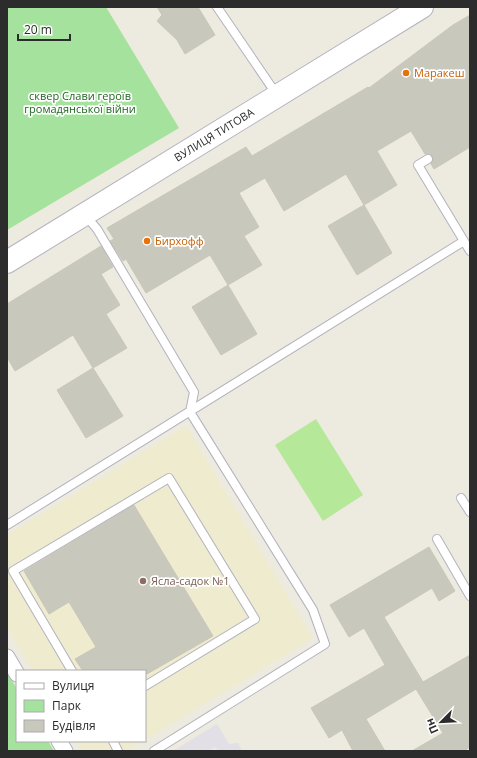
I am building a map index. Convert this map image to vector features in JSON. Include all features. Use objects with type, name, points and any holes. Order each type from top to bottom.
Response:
[{"type":"street","name":"ВУЛИЦЯ ТИТОВА","points":[[7,262],[422,7]]},
{"type":"street","points":[[7,657],[16,672]]},
{"type":"street","points":[[60,742],[65,751]]},
{"type":"lane","points":[[217,7],[277,95]]},
{"type":"lane","points":[[428,159],[418,165],[470,251]]},
{"type":"lane","points":[[85,215],[97,229],[194,392],[190,412],[313,610],[325,644],[154,751]]},
{"type":"lane","points":[[7,525],[464,241]]},
{"type":"lane","points":[[71,670],[13,571],[169,478],[254,620],[146,685]]},
{"type":"lane","points":[[462,498],[470,512]]},
{"type":"lane","points":[[437,539],[470,596]]},
{"type":"lane","points":[[114,742],[118,751]]},
{"type":"shaded area","name":"Ясла-садок №1","points":[[186,426],[313,638],[146,739],[146,670],[32,670],[7,628],[7,535]]},
{"type":"shaded area","points":[[217,724],[229,744],[238,743],[242,751],[219,751],[215,747],[208,751],[173,751]]},
{"type":"shaded area","points":[[76,742],[141,742],[127,751],[81,751]]},
{"type":"green space","name":"сквер Слави героїв громадянської війни","points":[[7,7],[106,7],[179,128],[7,230]]},
{"type":"green space","points":[[316,419],[363,495],[323,521],[275,445]]},
{"type":"green space","points":[[7,672],[16,687],[16,742],[49,742],[54,751],[7,751]]},
{"type":"building","points":[[157,7],[198,7],[215,35],[185,54],[177,40],[157,21],[162,15]]},
{"type":"building","points":[[470,15],[470,147],[434,169],[431,164],[433,159],[432,156],[425,154],[411,131],[377,151],[397,185],[364,205],[346,174],[284,211],[265,178],[239,193],[259,227],[244,236],[262,265],[228,285],[210,255],[146,293],[126,259],[123,261],[110,241],[114,239],[107,228],[246,147],[252,156],[368,87],[369,88],[453,25]]},
{"type":"building","points":[[364,205],[392,253],[357,275],[328,226]]},
{"type":"building","points":[[101,246],[113,267],[101,274],[120,305],[106,314],[127,348],[93,368],[73,335],[15,371],[7,357],[7,304]]},
{"type":"building","points":[[228,285],[257,334],[221,355],[192,307]]},
{"type":"building","points":[[93,368],[123,416],[86,438],[57,390]]},
{"type":"building","points":[[134,505],[213,636],[147,674],[146,670],[82,670],[75,659],[96,647],[69,602],[49,614],[24,571]]},
{"type":"building","points":[[429,547],[455,591],[439,601],[432,588],[384,617],[423,682],[470,655],[470,747],[464,751],[412,751],[443,733],[416,689],[366,719],[385,751],[353,751],[342,730],[329,738],[311,708],[385,665],[364,628],[349,637],[330,605]]},
{"type":"place","name":"Маракеш","points":[[406,73]]},
{"type":"place","name":"Бирхофф","points":[[147,241]]},
{"type":"place","name":"Ясла-садок №1","points":[[143,581]]}]
